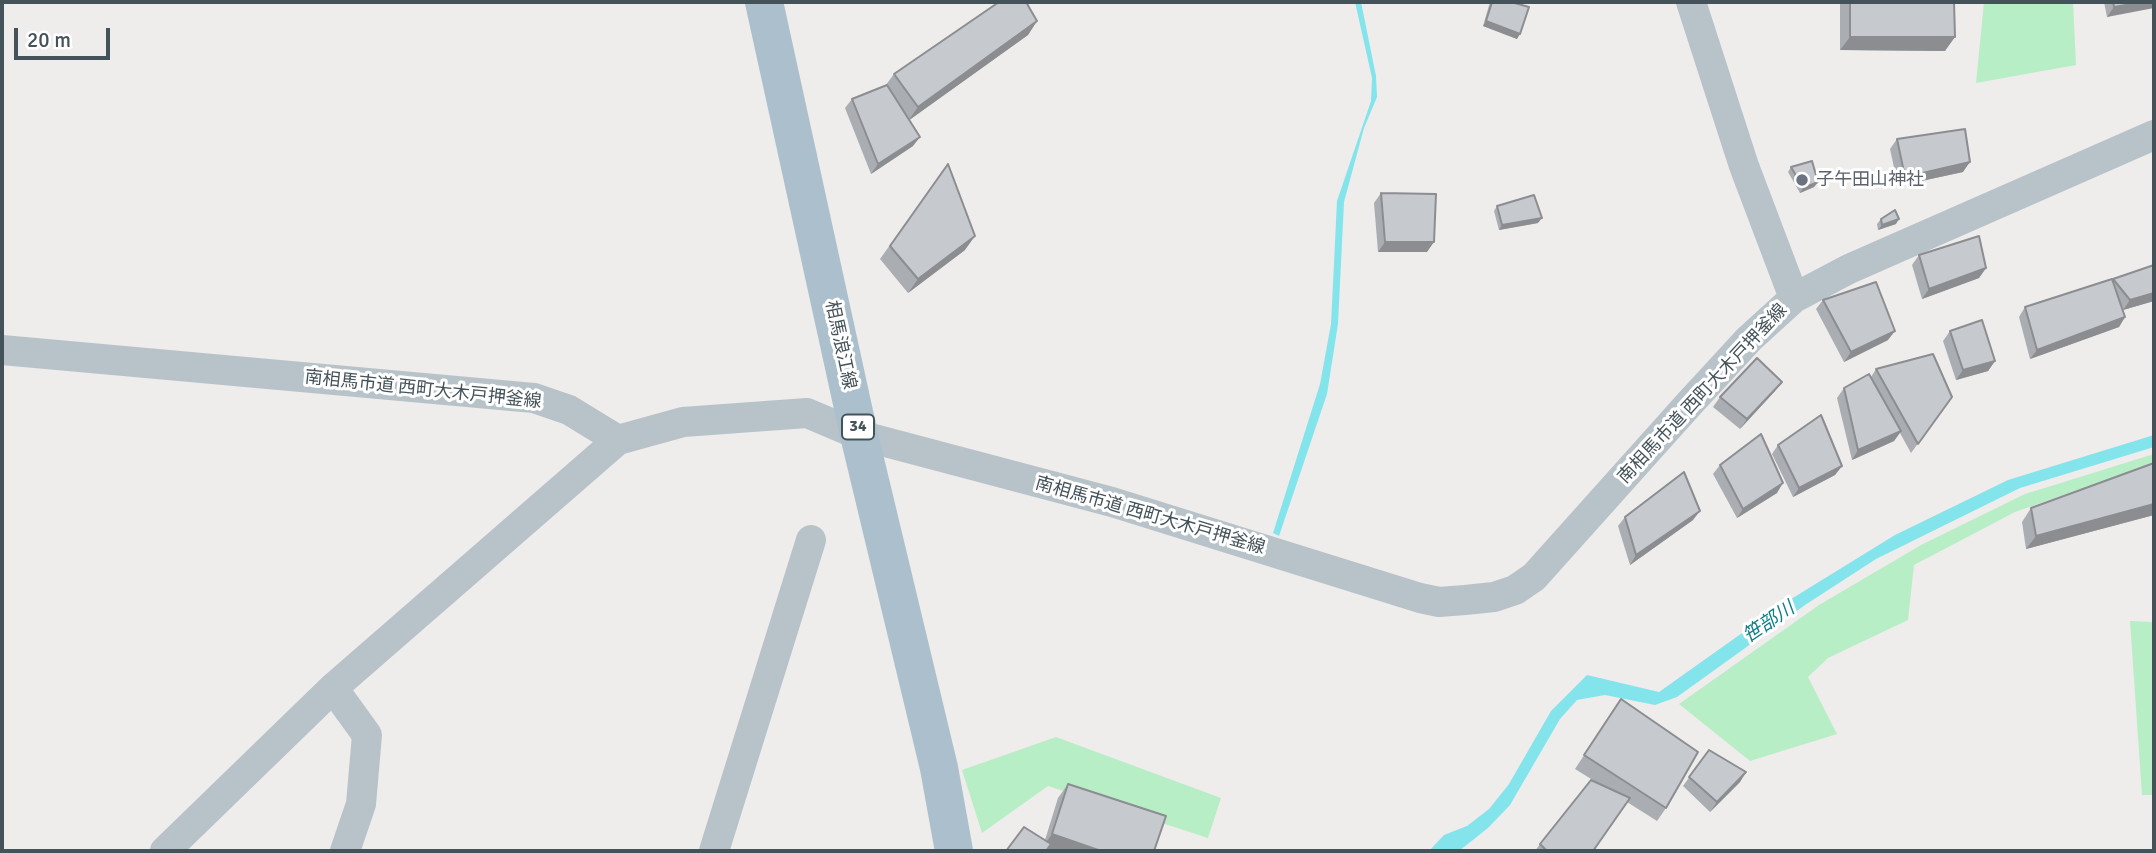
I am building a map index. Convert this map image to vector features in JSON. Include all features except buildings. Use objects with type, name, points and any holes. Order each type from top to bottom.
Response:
[{"type":"main road","name":"相馬浪江線","points":[[764,2],[859,435],[939,768],[954,851]]},
{"type":"street","points":[[1691,2],[1744,166],[1794,298]]},
{"type":"street","name":"南相馬市道 西町大木戸押釜線","points":[[2,350],[534,398],[569,410],[618,440],[683,422],[807,413],[859,435],[1112,502],[1420,598],[1439,601],[1494,597],[1515,590],[1550,562],[1698,395],[1757,332],[1794,298],[1849,269],[2154,135]]},
{"type":"street","points":[[165,851],[333,688],[618,440]]},
{"type":"street","points":[[714,851],[811,540]]},
{"type":"street","points":[[333,688],[367,735],[361,804],[345,851]]},
{"type":"green space","points":[[1984,2],[2073,2],[2076,65],[1976,83]]},
{"type":"green space","points":[[2154,454],[2154,463],[2015,512],[1914,565],[1908,620],[1828,658],[1808,677],[1837,734],[1750,761],[1679,704],[1819,605],[1921,545],[2025,494]]},
{"type":"green space","points":[[2130,621],[2154,622],[2154,795],[2142,795]]},
{"type":"green space","points":[[1056,737],[1221,798],[1208,838],[1048,786],[982,833],[962,770]]},
{"type":"water","points":[[1355,2],[1361,2],[1376,76],[1377,97],[1364,128],[1344,202],[1338,324],[1327,394],[1279,536],[1273,533],[1320,384],[1331,324],[1337,201],[1371,101],[1372,78]]},
{"type":"water","name":"笹部川","points":[[2154,435],[2154,447],[2020,488],[1876,559],[1805,605],[1677,697],[1655,705],[1605,695],[1577,700],[1560,719],[1510,805],[1488,828],[1459,851],[1429,851],[1444,835],[1467,826],[1489,809],[1509,784],[1551,711],[1587,675],[1659,692],[1783,604],[1895,535],[2008,480]]},
{"type":"place","name":"子午田山神社","points":[[1802,180]]}]
